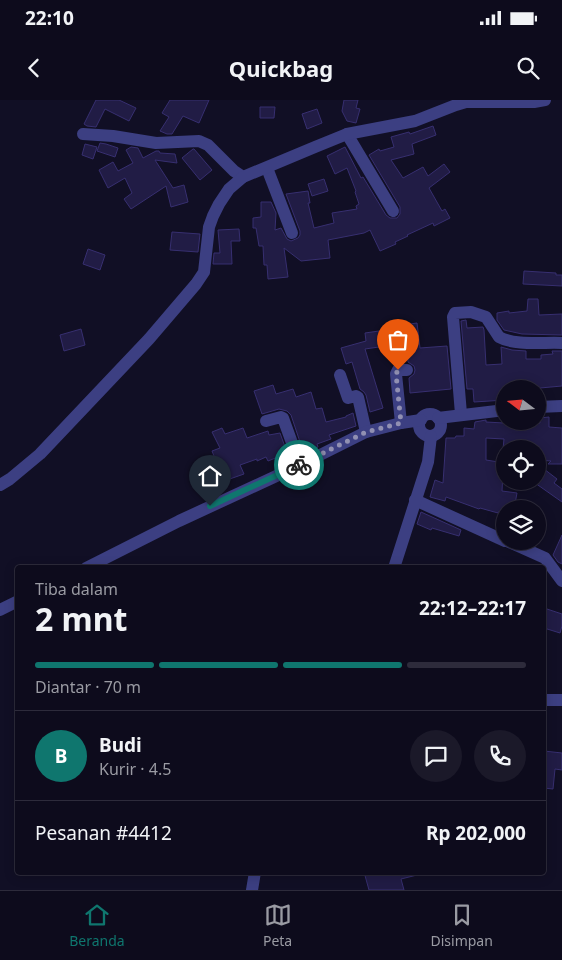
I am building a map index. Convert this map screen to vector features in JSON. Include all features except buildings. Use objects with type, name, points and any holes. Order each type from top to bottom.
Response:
[{"type":"street","points":[[0,485],[10,479],[46,448],[149,339],[196,284],[204,272],[213,216],[229,189],[243,177],[314,146],[347,134],[415,121],[466,102],[534,102],[545,100]]},
{"type":"street","points":[[83,134],[113,136],[156,143],[199,141],[208,145],[234,171],[243,177]]},
{"type":"street","points":[[347,134],[393,211]]},
{"type":"street","points":[[267,168],[292,233]]},
{"type":"street","points":[[461,414],[453,318],[455,313],[471,312],[486,317],[499,337],[502,338],[518,342],[562,342]]},
{"type":"street","points":[[401,423],[396,374],[398,370],[407,370]]},
{"type":"street","points":[[340,375],[348,398],[358,397],[366,432]]},
{"type":"street","points":[[546,407],[562,406]]},
{"type":"street","points":[[438,418],[496,411]]},
{"type":"street","points":[[429,414],[438,418],[441,423],[437,434],[431,436],[421,432],[419,426],[421,420],[429,414]]},
{"type":"street","points":[[266,421],[281,417],[284,420],[300,465]]},
{"type":"street","points":[[92,565],[179,521],[366,432],[421,420]]},
{"type":"street","points":[[395,565],[428,462],[431,436]]},
{"type":"street","points":[[415,500],[496,536]]},
{"type":"street","points":[[526,550],[544,558],[562,581]]},
{"type":"street","points":[[0,610],[15,602]]},
{"type":"street","points":[[546,700],[562,700]]},
{"type":"street","points":[[252,890],[254,875]]},
{"type":"way so far","points":[[299,465],[366,432],[401,423],[396,374],[398,370]]},
{"type":"route","points":[[210,506],[299,465]]}]
